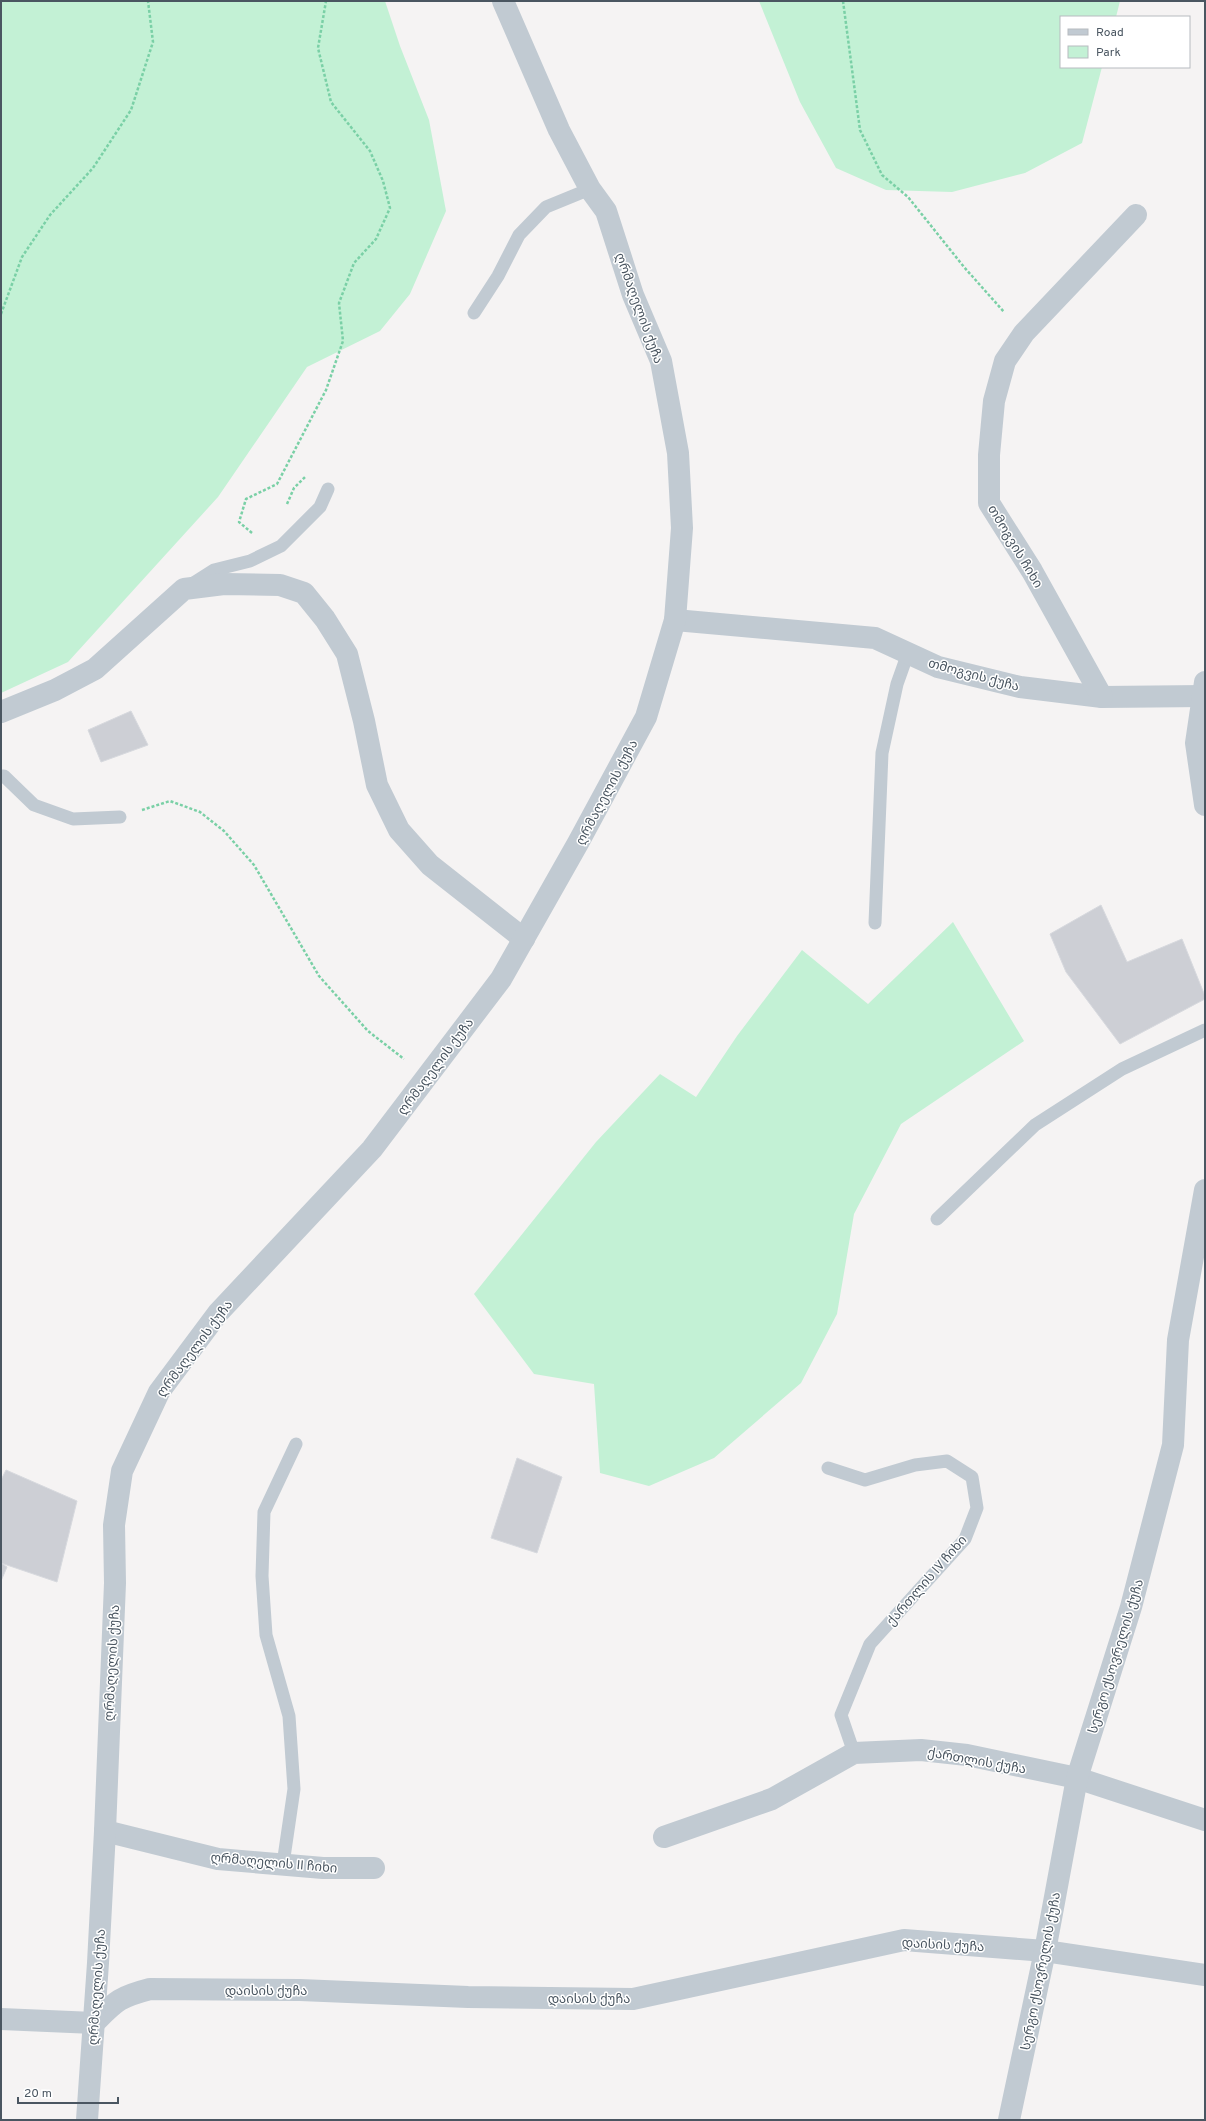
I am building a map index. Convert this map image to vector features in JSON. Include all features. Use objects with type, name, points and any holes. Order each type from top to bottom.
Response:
[{"type":"street","name":"ღრმაღელის ქუჩა","points":[[87,2120],[105,1831],[115,1583],[114,1525],[122,1471],[159,1392],[218,1312],[372,1150],[501,979],[646,717],[675,620],[682,528],[678,461],[661,361],[633,295],[606,210],[590,189],[559,130],[503,1]]},
{"type":"street","name":"თმოგვის ჩიხი","points":[[1102,697],[1032,571],[989,503],[989,455],[994,401],[1005,361],[1024,333],[1136,216]]},
{"type":"street","points":[[1,712],[55,690],[95,669],[184,589],[224,584],[280,585],[304,593],[325,619],[346,654],[364,721],[377,785],[399,830],[430,865],[524,939]]},
{"type":"street","name":"თმოგვის ქუჩა","points":[[675,620],[876,638],[938,667],[1020,687],[1102,697],[1204,691]]},
{"type":"street","points":[[1204,691],[1196,743],[1205,805]]},
{"type":"street","name":"სერგო ქსოვრელის ქუჩა","points":[[1009,2120],[1045,1951],[1077,1778],[1131,1607],[1173,1445],[1178,1340],[1205,1190]]},
{"type":"street","name":"ქართლის ქუჩა","points":[[664,1837],[772,1799],[854,1753],[921,1750],[967,1755],[1077,1778],[1205,1820]]},
{"type":"street","name":"ღრმაღელის II ჩიხი","points":[[105,1831],[218,1859],[323,1868],[374,1868]]},
{"type":"street","name":"დაისის ქუჩა","points":[[94,2023],[112,2005],[126,1995],[150,1989],[300,1990],[468,1997],[633,1999],[904,1940],[1045,1951],[1205,1975]]},
{"type":"street","points":[[1,2019],[94,2023]]},
{"type":"lane","points":[[474,313],[498,276],[519,235],[546,206],[590,189]]},
{"type":"lane","points":[[184,589],[214,570],[250,561],[281,546],[320,507],[328,489]]},
{"type":"lane","points":[[875,923],[882,753],[897,684],[908,653]]},
{"type":"lane","points":[[1,776],[4,776],[34,805],[73,819],[120,817]]},
{"type":"lane","points":[[937,1220],[1035,1125],[1122,1069],[1205,1030]]},
{"type":"lane","points":[[284,1864],[294,1782],[289,1716],[266,1635],[262,1569],[264,1512],[296,1444]]},
{"type":"lane","name":"ქართლის IV ჩიხი","points":[[828,1468],[866,1480],[914,1465],[947,1460],[972,1477],[977,1508],[965,1539],[870,1644],[841,1715],[854,1753]]},
{"type":"path","points":[[1,314],[22,257],[50,215],[93,168],[131,110],[153,42],[148,1]]},
{"type":"path","points":[[253,534],[239,522],[246,499],[277,484],[326,390],[343,341],[339,303],[354,263],[376,239],[390,208],[383,180],[370,151],[331,102],[318,48],[326,1]]},
{"type":"path","points":[[842,1],[860,130],[882,175],[908,197],[964,267],[1024,333]]},
{"type":"path","points":[[285,507],[294,488],[312,471],[326,474],[328,489]]},
{"type":"path","points":[[120,817],[170,801],[200,812],[224,832],[254,865],[319,976],[368,1031],[426,1077]]},
{"type":"green space","points":[[1,1],[385,1],[400,46],[429,120],[446,211],[410,294],[380,331],[307,367],[218,497],[68,662],[1,693]]},
{"type":"green space","points":[[759,1],[1120,1],[1116,16],[1060,16],[1060,68],[1102,68],[1082,143],[1025,173],[952,192],[886,190],[836,168],[800,102]]},
{"type":"green space","points":[[953,922],[1024,1041],[901,1124],[854,1214],[837,1314],[801,1383],[714,1458],[649,1486],[600,1473],[594,1384],[534,1374],[474,1294],[596,1142],[660,1074],[696,1097],[737,1036],[802,950],[868,1004]]},
{"type":"building","points":[[131,711],[148,745],[101,762],[88,730]]},
{"type":"building","points":[[1101,905],[1127,962],[1182,939],[1205,996],[1205,999],[1120,1044],[1066,972],[1050,934]]},
{"type":"building","points":[[517,1458],[562,1477],[537,1553],[491,1538]]},
{"type":"building","points":[[6,1470],[77,1501],[57,1582],[1,1563],[1,1480]]},
{"type":"building","points":[[1,1563],[7,1567],[1,1581]]}]
